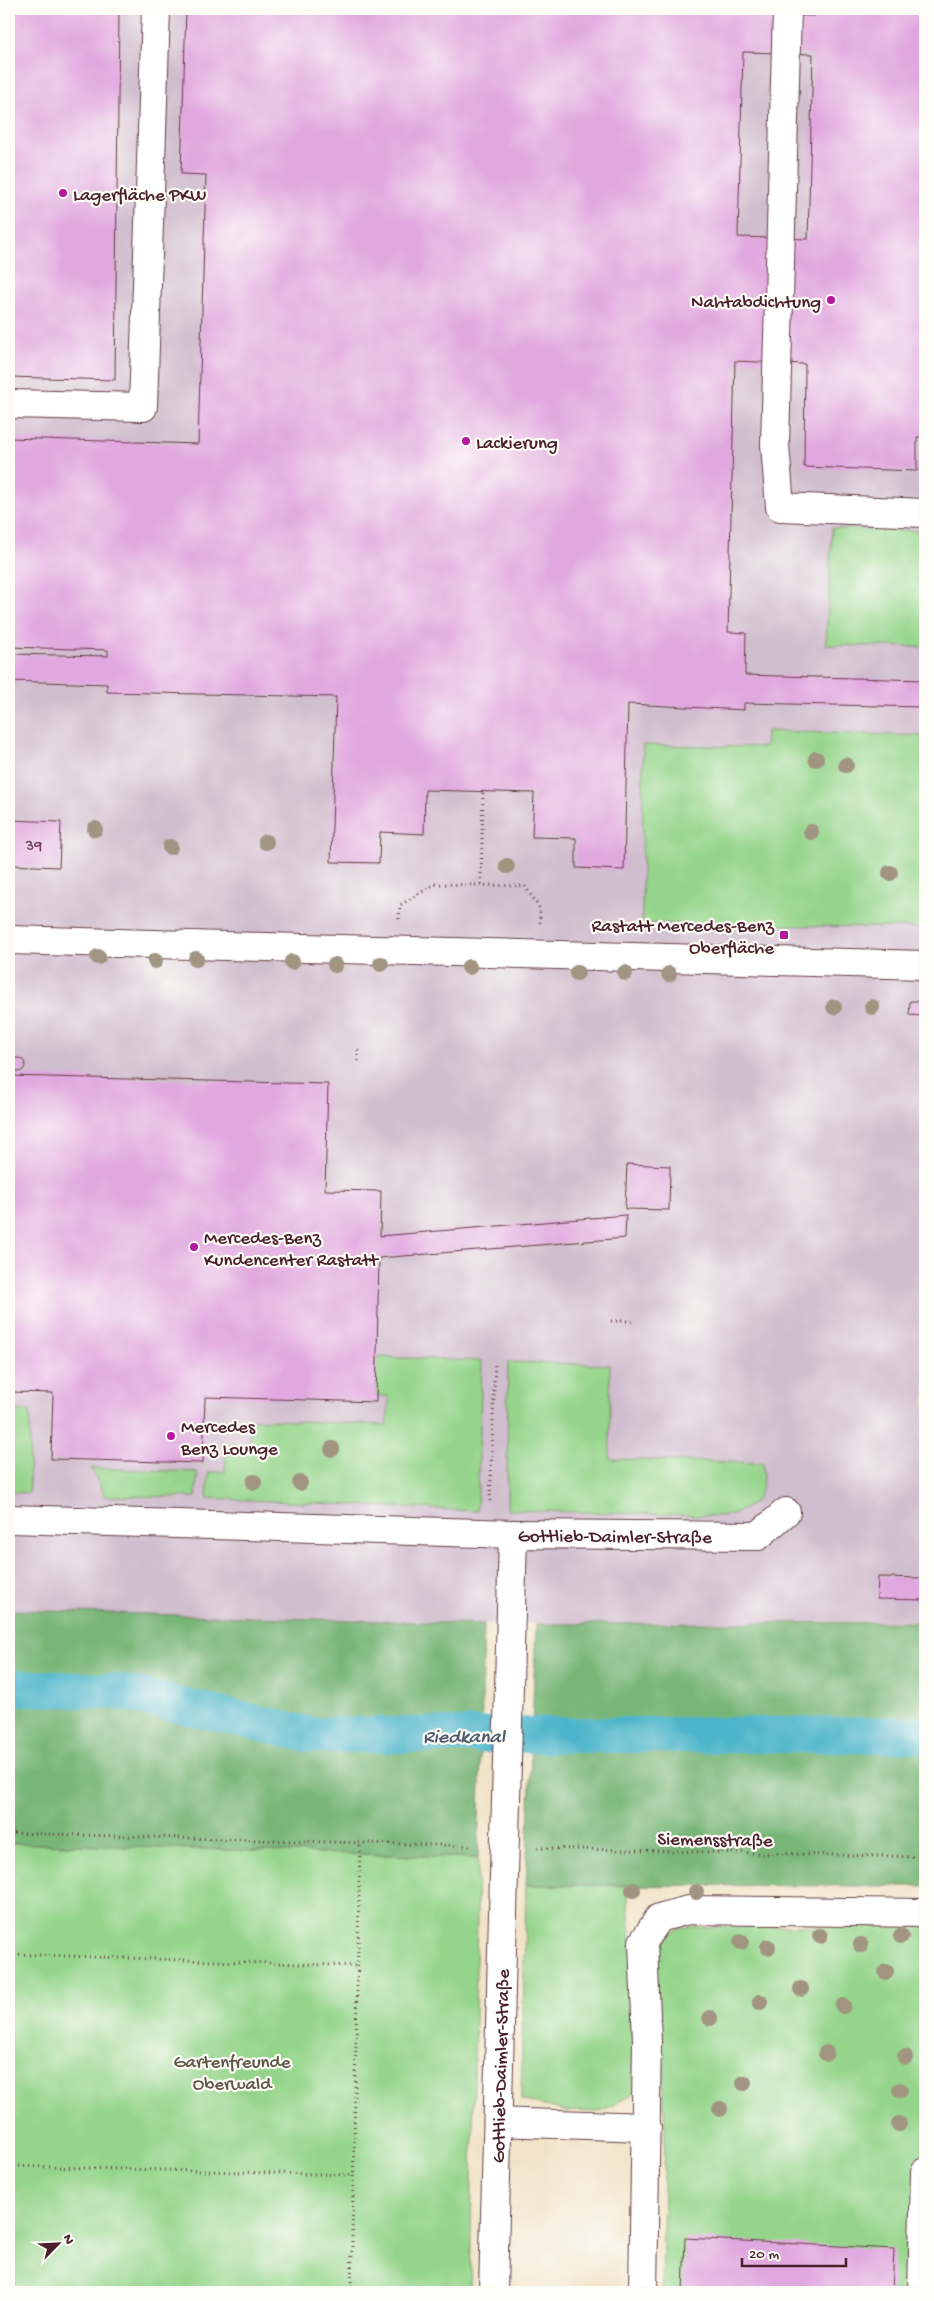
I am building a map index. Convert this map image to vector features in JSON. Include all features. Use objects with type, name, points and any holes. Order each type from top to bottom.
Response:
[{"type":"lane","points":[[9,404],[143,407],[156,9]]},
{"type":"lane","points":[[787,9],[775,445],[780,507],[925,513]]},
{"type":"lane","points":[[9,940],[925,965]]},
{"type":"lane","name":"Gottlieb-Daimler-Straße","points":[[493,2292],[509,1674],[501,1534],[758,1536],[786,1512]]},
{"type":"lane","points":[[9,1519],[501,1534]]},
{"type":"lane","points":[[643,2292],[647,2041],[643,1942],[659,1918],[688,1910],[925,1913]]},
{"type":"lane","points":[[498,2122],[647,2127]]},
{"type":"lane","points":[[922,2292],[925,2172]]},
{"type":"path","points":[[481,884],[483,791]]},
{"type":"path","points":[[398,950],[400,905],[435,884],[481,884],[525,886],[540,910],[540,954]]},
{"type":"path","points":[[358,1047],[358,1061]]},
{"type":"path","points":[[610,1321],[634,1321]]},
{"type":"path","points":[[495,1362],[501,1534]]},
{"type":"path","name":"Siemensstraße","points":[[9,1833],[360,1843],[504,1843],[925,1857]]},
{"type":"path","points":[[351,2292],[360,1843]]},
{"type":"path","points":[[9,1954],[358,1966]]},
{"type":"path","points":[[9,2166],[354,2175]]},
{"type":"shaded area","points":[[9,9],[925,9],[925,1621],[484,1624],[9,1610]]},
{"type":"green space","points":[[832,528],[925,531],[925,647],[826,645]]},
{"type":"green space","points":[[766,731],[925,736],[925,928],[642,923],[643,745],[765,747]]},
{"type":"green space","points":[[377,1357],[482,1361],[477,1511],[207,1498],[209,1472],[225,1472],[226,1444],[250,1447],[250,1419],[387,1425],[389,1397],[376,1395]]},
{"type":"green space","points":[[508,1362],[610,1365],[610,1459],[763,1463],[762,1484],[757,1498],[745,1508],[725,1516],[507,1510]]},
{"type":"green space","points":[[9,1411],[30,1411],[29,1493],[9,1492]]},
{"type":"green space","points":[[91,1468],[197,1472],[196,1497],[105,1496]]},
{"type":"green space","points":[[9,1610],[484,1624],[478,1858],[9,1843]]},
{"type":"green space","points":[[925,1622],[925,1886],[526,1885],[536,1624]]},
{"type":"green space","name":"Gartenfreunde Oberwald","points":[[9,1843],[478,1858],[470,2292],[9,2292]]},
{"type":"green space","points":[[526,1885],[627,1885],[635,2004],[633,2094],[600,2112],[566,2111],[521,2100]]},
{"type":"green space","points":[[925,1925],[925,2292],[662,2292],[665,2124],[655,1983],[657,1954],[667,1935],[681,1927]]},
{"type":"building","name":"Lagerfläche PKW","points":[[9,9],[119,9],[115,380],[9,377]]},
{"type":"building","name":"Lackierung","points":[[186,9],[744,9],[744,14],[815,16],[815,9],[925,9],[925,437],[917,437],[917,471],[804,467],[805,364],[735,361],[728,632],[746,633],[745,675],[925,680],[925,707],[744,703],[744,710],[628,704],[624,870],[576,868],[576,838],[532,837],[534,793],[425,790],[424,834],[380,832],[379,863],[331,862],[336,697],[107,692],[107,684],[9,681],[9,654],[108,656],[108,650],[9,647],[9,438],[198,444],[206,175],[181,174]],"holes":[[[743,52],[813,54],[808,239],[738,237]]]},
{"type":"building","points":[[9,820],[61,822],[59,867],[9,865]]},
{"type":"building","points":[[910,1001],[925,1001],[925,1016],[909,1015]]},
{"type":"building","points":[[18,1058],[23,1060],[25,1065],[23,1070],[18,1072],[13,1070],[11,1065],[13,1060]]},
{"type":"building","name":"Mercedes-Benz Kundencenter Rastatt","points":[[9,1076],[328,1084],[325,1190],[381,1191],[380,1236],[626,1215],[625,1238],[379,1258],[376,1402],[205,1397],[203,1463],[51,1459],[53,1393],[9,1392]]},
{"type":"building","points":[[627,1164],[670,1166],[669,1210],[625,1209]]},
{"type":"building","points":[[878,1577],[925,1578],[925,1600],[877,1599]]},
{"type":"building","points":[[685,2238],[894,2249],[892,2292],[683,2292]]},
{"type":"waterway","name":"Riedkanal","points":[[9,1687],[121,1692],[310,1735],[925,1735]]},
{"type":"place","name":"Lagerfläche PKW","points":[[63,193]]},
{"type":"place","name":"Nahtabdichtung","points":[[831,300]]},
{"type":"place","name":"Lackierung","points":[[466,441]]},
{"type":"place","name":"Rastatt Mercedes-Benz Oberfläche","points":[[784,935]]},
{"type":"place","name":"Mercedes-Benz Kundencenter Rastatt","points":[[194,1247]]},
{"type":"place","name":"Mercedes Benz Lounge","points":[[171,1436]]}]
